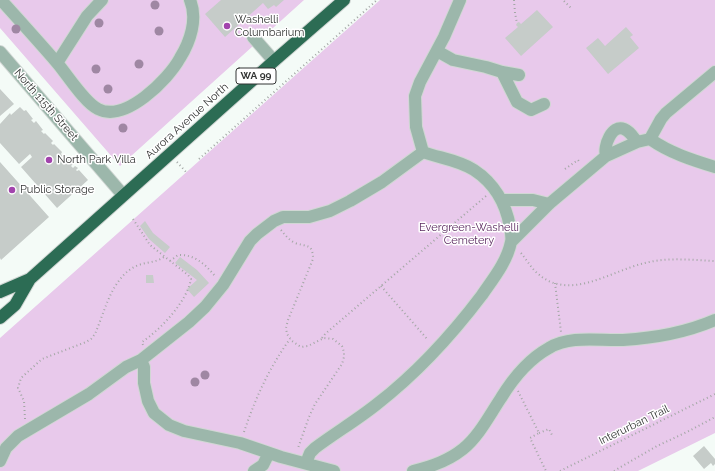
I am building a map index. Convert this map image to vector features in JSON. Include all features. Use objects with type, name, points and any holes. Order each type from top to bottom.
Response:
[{"type":"highway","name":"Aurora Avenue North","points":[[0,318],[15,305],[30,279],[344,0]]},
{"type":"highway","name":"Aurora Avenue North","points":[[1,290],[30,279]]},
{"type":"street","points":[[1,0],[57,63],[89,102],[103,112],[127,108],[154,90],[164,80],[180,60],[188,42],[193,19],[193,2]]},
{"type":"street","points":[[57,63],[88,16],[102,0]]},
{"type":"street","points":[[423,152],[416,128],[415,96],[420,82],[437,51],[460,0]]},
{"type":"street","points":[[253,37],[274,61]]},
{"type":"street","points":[[437,51],[454,60],[519,75]]},
{"type":"street","name":"North 115th Street","points":[[0,52],[123,195]]},
{"type":"street","points":[[502,72],[517,102],[531,110],[544,104]]},
{"type":"street","points":[[300,462],[315,448],[378,403],[410,377],[437,350],[463,320],[495,276],[508,253],[512,241],[549,204],[606,156],[638,142],[650,139],[666,113],[715,72]]},
{"type":"street","points":[[606,156],[604,148],[611,135],[617,129],[621,128],[628,131],[638,142]]},
{"type":"street","points":[[650,139],[662,148],[673,153],[715,167]]},
{"type":"street","points":[[423,152],[463,164],[482,176],[494,188],[501,200],[507,215],[512,241]]},
{"type":"street","points":[[0,461],[2,454],[11,442],[28,430],[89,394],[126,367],[145,357],[197,315],[223,285],[250,241],[274,221],[283,217],[320,215],[340,206],[382,182],[423,152]]},
{"type":"street","points":[[501,200],[533,200],[549,204]]},
{"type":"street","points":[[413,471],[435,465],[463,449],[478,433],[513,382],[537,356],[549,348],[563,342],[577,340],[630,340],[664,336],[682,332],[715,320]]},
{"type":"street","points":[[145,357],[144,367],[146,395],[151,407],[159,418],[169,425],[184,431],[240,443],[269,453],[334,471]]},
{"type":"street","points":[[254,471],[263,465],[269,453]]},
{"type":"path","points":[[199,159],[377,0]]},
{"type":"path","points":[[514,0],[515,13],[518,23]]},
{"type":"path","points":[[564,1],[571,8]]},
{"type":"path","points":[[274,221],[288,238],[296,243],[308,246],[313,253],[314,259],[287,325],[287,331],[290,339],[298,345],[305,346],[322,338],[494,188]]},
{"type":"path","points":[[133,219],[150,245],[191,279],[172,315],[156,332],[142,342],[145,357]]},
{"type":"path","points":[[512,241],[537,272],[555,283],[566,286],[586,283],[644,263],[660,260],[715,261]]},
{"type":"path","points":[[170,261],[178,255],[185,255],[195,258],[207,267],[223,285]]},
{"type":"path","points":[[28,430],[24,401],[18,388],[20,380],[36,364],[46,357],[78,346],[91,339],[95,334],[110,295],[120,278],[131,269],[141,264],[159,260],[164,257]]},
{"type":"path","points":[[555,283],[563,342]]},
{"type":"path","points":[[381,286],[437,350]]},
{"type":"path","points":[[300,462],[307,422],[315,404],[344,361],[344,349],[339,343],[333,339],[322,338]]},
{"type":"path","points":[[240,443],[261,387],[271,367],[290,339]]},
{"type":"path","points":[[513,382],[539,433]]},
{"type":"path","name":"Interurban Trail","points":[[560,471],[715,394]]},
{"type":"path","points":[[614,471],[657,446],[715,417]]},
{"type":"path","points":[[546,471],[530,438],[549,429],[553,437]]},
{"type":"green space","points":[[0,0],[304,0],[120,166],[0,28]]},
{"type":"green space","name":"Evergreen-Washelli Cemetery","points":[[380,0],[715,0],[715,433],[638,471],[0,471],[0,338]]},
{"type":"building","name":"Washelli Columbarium","points":[[221,0],[284,0],[276,7],[274,5],[268,9],[263,3],[225,37],[205,14]]},
{"type":"building","points":[[537,10],[553,27],[521,56],[505,38],[518,27],[516,25],[517,23],[519,22],[521,24]]},
{"type":"building","points":[[626,27],[633,35],[630,37],[639,48],[608,74],[586,48],[598,38],[605,46]]},
{"type":"building","points":[[0,89],[14,104],[0,116]]},
{"type":"building","name":"North Park Villa","points":[[20,107],[24,111],[26,110],[33,119],[31,120],[34,123],[36,121],[43,130],[41,131],[53,141],[51,143],[62,152],[61,154],[63,157],[65,155],[73,164],[71,166],[73,168],[75,166],[78,168],[76,170],[79,170],[88,180],[57,208],[21,167],[32,157],[30,154],[19,164],[0,143],[0,124],[10,113],[11,115]]},
{"type":"building","name":"Public Storage","points":[[0,162],[49,217],[1,260],[0,258]]},
{"type":"building","points":[[145,221],[153,233],[170,247],[165,253],[149,239],[140,226]]},
{"type":"building","points":[[180,257],[197,270],[209,283],[194,297],[187,289],[197,280],[175,263]]},
{"type":"building","points":[[146,275],[153,275],[154,283],[146,283]]},
{"type":"building","points":[[704,446],[715,459],[715,464],[713,466],[711,463],[704,469],[693,456]]},
{"type":"place","name":"Washelli Columbarium","points":[[227,26]]},
{"type":"place","name":"North Park Villa","points":[[49,160]]},
{"type":"place","name":"Public Storage","points":[[12,190]]}]
